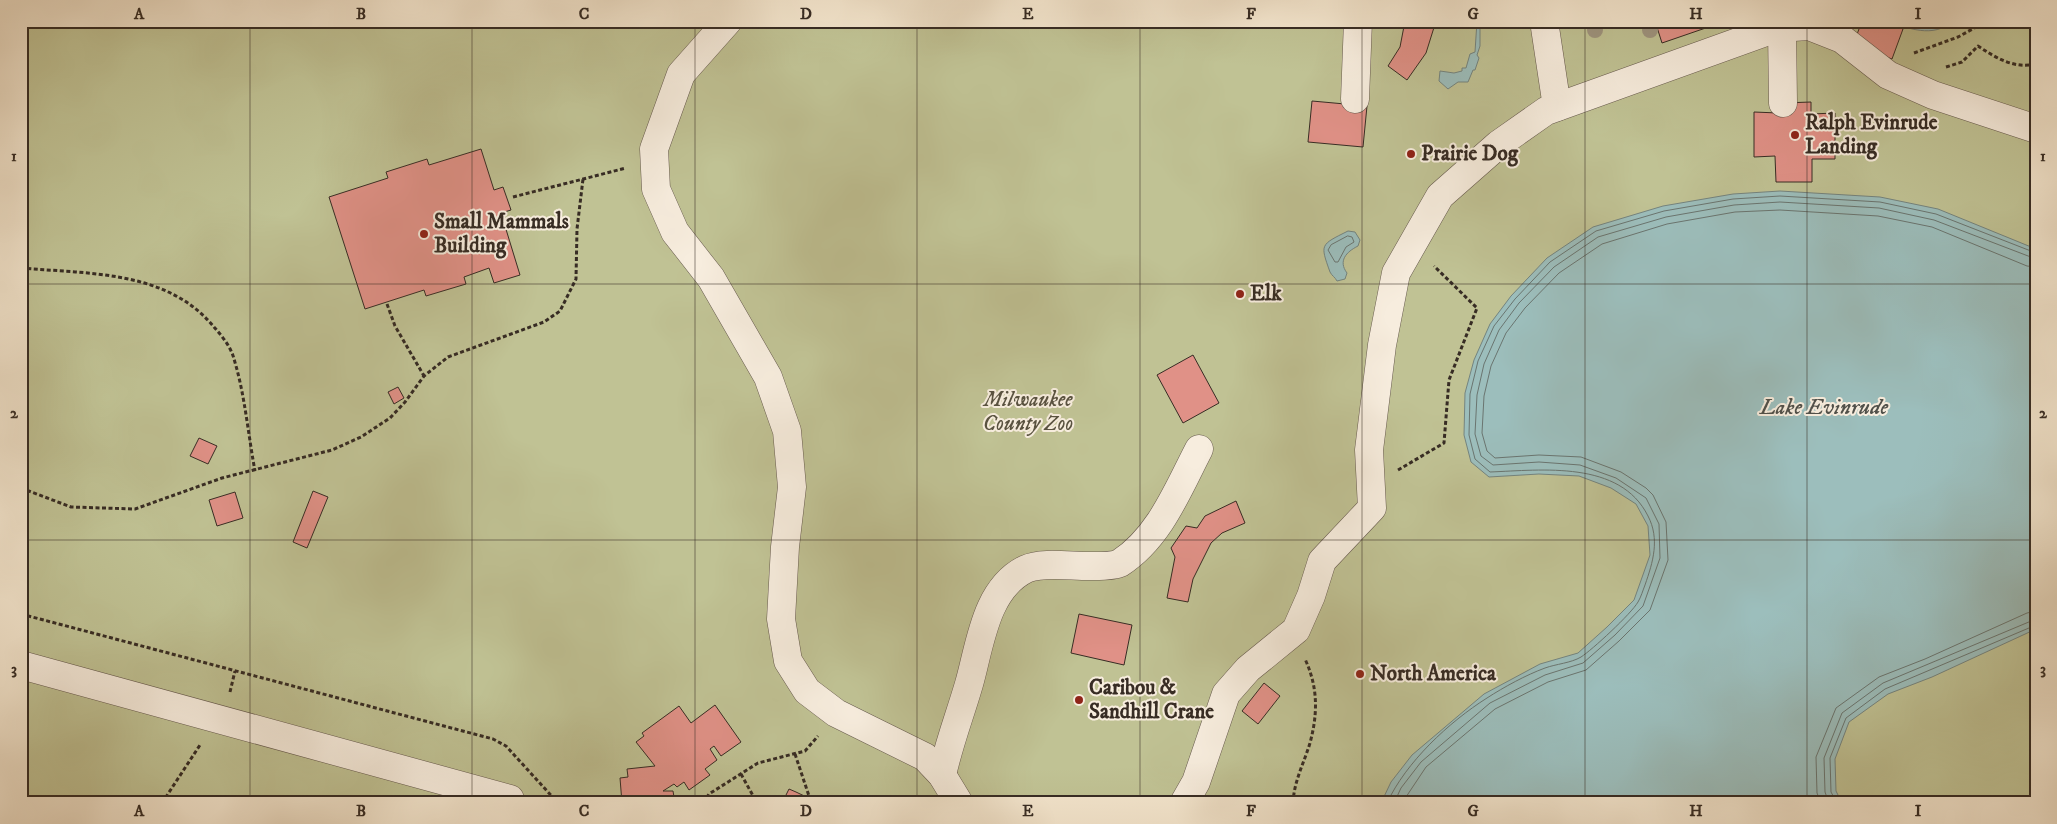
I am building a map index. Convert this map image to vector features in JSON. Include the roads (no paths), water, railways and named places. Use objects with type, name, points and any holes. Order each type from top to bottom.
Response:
[{"type":"street","points":[[728,21],[681,74],[654,149],[656,189],[675,232],[711,278],[768,377],[787,431],[792,487],[785,547],[781,619],[788,661],[808,691],[836,713],[925,757],[942,775],[959,803]]},
{"type":"street","points":[[1355,99],[1358,21]]},
{"type":"street","points":[[1544,21],[1557,107]]},
{"type":"street","points":[[1184,803],[1196,782],[1226,694],[1248,669],[1296,630],[1322,561],[1372,508],[1370,450],[1382,345],[1396,273],[1407,249],[1440,196],[1499,144],[1546,111],[1782,28],[1808,26],[1842,39],[1888,75],[1933,95],[2036,129]]},
{"type":"street","points":[[1782,28],[1783,103]]},
{"type":"street","points":[[942,775],[951,735],[969,684],[981,634],[994,604],[1008,584],[1027,569],[1053,565],[1095,566],[1119,564],[1147,538],[1172,505],[1200,449]]},
{"type":"street","points":[[21,665],[514,801]]},
{"type":"water","points":[[1477,21],[1480,24],[1480,46],[1475,70],[1473,70],[1468,82],[1458,82],[1448,89],[1439,81],[1440,71],[1454,73],[1462,71],[1462,68],[1466,68],[1470,54],[1475,52]]},
{"type":"water","points":[[1886,21],[1953,21],[1937,30],[1929,31],[1912,29]]},
{"type":"water","name":"Lake Evinrude","points":[[1780,191],[1880,197],[1938,209],[2036,249],[2036,629],[1932,677],[1888,694],[1849,722],[1835,759],[1836,791],[1842,803],[1381,803],[1391,782],[1412,755],[1484,694],[1540,664],[1578,653],[1607,627],[1634,600],[1650,555],[1648,526],[1636,504],[1611,488],[1579,476],[1539,474],[1489,477],[1471,462],[1464,435],[1465,393],[1474,360],[1490,324],[1511,296],[1547,258],[1593,227],[1663,206],[1733,194]]},
{"type":"water","points":[[1348,231],[1355,232],[1360,240],[1358,246],[1347,254],[1343,261],[1344,269],[1347,273],[1345,279],[1337,281],[1330,272],[1324,250],[1327,243],[1332,239]]},
{"type":"place","name":"Ralph Evinrude Landing","points":[[1795,135]]},
{"type":"place","name":"Prairie Dog","points":[[1411,154]]},
{"type":"place","name":"Small Mammals Building","points":[[424,234]]},
{"type":"place","name":"Elk","points":[[1240,294]]},
{"type":"place","name":"North America","points":[[1360,674]]},
{"type":"place","name":"Caribou & Sandhill Crane","points":[[1079,700]]},
{"type":"park label","name":"Milwaukee County Zoo","points":[[1028,412]]}]
